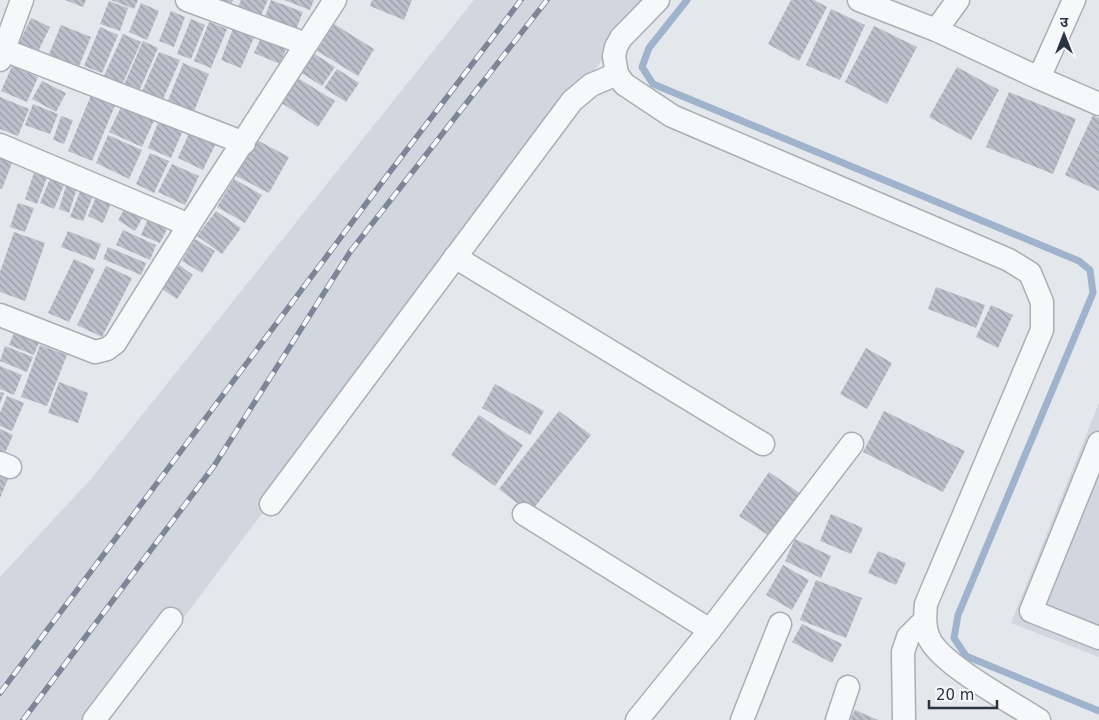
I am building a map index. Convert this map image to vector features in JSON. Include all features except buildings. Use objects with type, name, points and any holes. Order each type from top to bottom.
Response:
[{"type":"street","points":[[0,315],[95,352],[107,349],[115,343],[335,0]]},
{"type":"street","points":[[658,0],[621,38],[616,47],[614,56],[617,74],[624,84],[672,116],[1009,260],[1030,273],[1042,302],[1042,330],[926,604],[924,621],[928,638],[938,652],[954,666],[1038,720]]},
{"type":"street","points":[[859,0],[936,30],[1099,104]]},
{"type":"street","points":[[1039,78],[1074,0]]},
{"type":"street","points":[[196,2],[306,44]]},
{"type":"street","points":[[936,30],[951,2]]},
{"type":"street","points":[[18,3],[2,55],[244,143]]},
{"type":"street","points":[[271,504],[572,101],[591,86],[617,74]]},
{"type":"street","points":[[0,144],[189,225]]},
{"type":"street","points":[[455,257],[763,444]]},
{"type":"street","points":[[1099,443],[1031,611],[1099,638]]},
{"type":"street","points":[[637,720],[710,630],[852,444]]},
{"type":"street","points":[[524,514],[710,630]]},
{"type":"street","points":[[94,720],[171,619]]},
{"type":"street","points":[[904,720],[903,652],[908,637],[924,621]]},
{"type":"street","points":[[742,720],[780,624]]},
{"type":"street","points":[[837,720],[848,687]]},
{"type":"shaded area","points":[[474,0],[647,0],[146,668],[110,720],[0,720],[0,577],[90,480]]},
{"type":"shaded area","points":[[1099,403],[1099,657],[1011,623]]},
{"type":"waterway","points":[[687,0],[649,48],[642,67],[653,84],[1079,261],[1090,270],[1093,293],[958,615],[954,638],[966,656],[1099,711]]},
{"type":"railway","points":[[0,693],[386,177],[521,0]]},
{"type":"railway","points":[[23,720],[214,466],[350,252],[547,0]]}]
